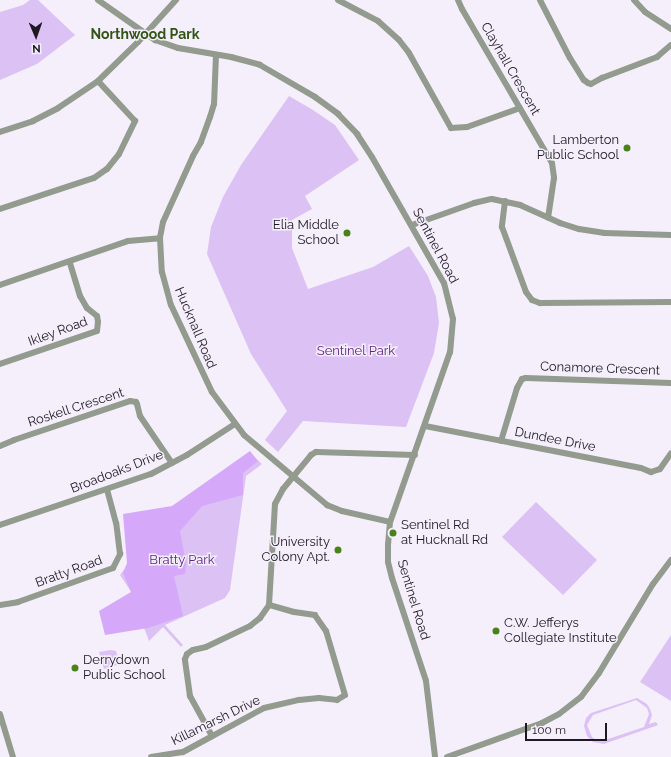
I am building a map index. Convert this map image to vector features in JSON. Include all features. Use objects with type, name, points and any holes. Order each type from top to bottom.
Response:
[{"type":"street","name":"Sentinel Road","points":[[98,0],[155,40],[169,46],[252,62],[265,67],[322,102],[338,114],[365,145],[444,283],[453,319],[450,352],[415,455],[390,522],[388,562],[426,681],[435,757]]},
{"type":"street","points":[[0,132],[32,121],[58,108],[78,96],[98,81],[145,34],[176,0]]},
{"type":"street","points":[[338,0],[350,2],[378,21],[399,40],[451,128],[467,127],[520,108]]},
{"type":"street","name":"Clayhall Crescent","points":[[458,0],[553,168],[548,218]]},
{"type":"street","points":[[540,0],[570,58],[584,80],[588,83],[592,84],[602,78],[657,57],[671,45]]},
{"type":"street","points":[[634,0],[645,12],[671,29]]},
{"type":"street","name":"Hucknall Road","points":[[216,55],[214,104],[202,142],[193,156],[166,212],[160,238],[162,272],[171,305],[205,379],[244,435],[331,507],[390,522]]},
{"type":"street","points":[[0,209],[94,178],[107,169],[116,158],[127,140],[135,121],[98,81]]},
{"type":"street","points":[[412,225],[474,203],[492,199],[505,200],[520,205],[560,224],[592,231],[671,235]]},
{"type":"street","points":[[505,200],[502,227],[526,292],[532,300],[540,303],[671,302]]},
{"type":"street","points":[[0,285],[70,263],[128,241],[160,238]]},
{"type":"street","name":"Ikley Road","points":[[0,364],[97,332],[98,322],[96,316],[87,308],[80,296],[70,263]]},
{"type":"street","name":"Conamore Crescent","points":[[500,441],[517,388],[522,379],[536,377],[596,382],[671,383]]},
{"type":"street","name":"Roskell Crescent","points":[[0,446],[130,401],[138,404],[140,416],[172,463]]},
{"type":"street","name":"Broadoaks Drive","points":[[0,525],[151,474],[172,463],[235,424]]},
{"type":"street","name":"Dundee Drive","points":[[425,426],[641,468],[651,472],[660,469],[671,453]]},
{"type":"street","points":[[212,736],[190,696],[185,659],[187,654],[192,650],[206,647],[250,626],[260,618],[269,606],[277,499],[311,455],[316,452],[415,455]]},
{"type":"street","name":"Bratty Road","points":[[0,604],[18,602],[113,568],[120,554],[116,523],[107,490]]},
{"type":"street","points":[[447,757],[542,723],[559,714],[581,697],[599,673],[654,584],[671,560]]},
{"type":"street","name":"Killamarsh Drive","points":[[151,757],[183,752],[264,708],[299,700],[319,698],[337,700],[345,695],[326,631],[315,615],[269,606]]},
{"type":"street","points":[[0,714],[13,757]]},
{"type":"green space","points":[[30,0],[38,0],[75,35],[37,64],[0,80],[0,12],[23,5]]},
{"type":"green space","name":"Sentinel Park","points":[[289,96],[335,125],[359,160],[305,196],[312,209],[292,220],[292,248],[308,289],[373,267],[409,246],[428,276],[436,297],[439,323],[434,353],[406,427],[303,421],[278,452],[265,440],[287,411],[251,354],[207,254],[211,227],[223,197],[241,165]]},
{"type":"green space","points":[[250,451],[258,461],[243,473],[243,495],[202,506],[180,531],[186,564],[185,574],[174,576],[183,616],[148,628],[105,635],[99,611],[131,592],[123,573],[127,563],[123,514],[172,506]]},
{"type":"green space","name":"Bratty Park","points":[[252,455],[262,464],[246,476],[230,590],[225,598],[165,625],[183,645],[181,647],[163,627],[149,641],[135,604],[134,596],[120,575],[168,510]]},
{"type":"green space","points":[[536,502],[597,560],[563,595],[502,537]]},
{"type":"green space","points":[[671,635],[671,701],[640,682]]},
{"type":"green space","points":[[111,650],[116,651],[120,664],[104,669],[99,652]]},
{"type":"green space","points":[[637,698],[647,704],[650,709],[652,715],[649,724],[656,722],[658,725],[604,744],[593,742],[587,736],[584,726],[586,718],[591,713]],"holes":[[[636,700],[647,708],[649,714],[644,727],[602,741],[596,740],[592,737],[587,725],[593,715]]]},
{"type":"place","name":"Lamberton Public School","points":[[627,148]]},
{"type":"place","name":"Elia Middle School","points":[[347,233]]},
{"type":"place","name":"Sentinel Rd at Hucknall Rd","points":[[393,533]]},
{"type":"place","name":"University Colony Apt.","points":[[338,550]]},
{"type":"place","name":"C.W. Jefferys Collegiate Institute","points":[[496,631]]},
{"type":"place","name":"Derrydown Public School","points":[[75,668]]},
{"type":"district","name":"Northwood Park","points":[[145,34]]}]
